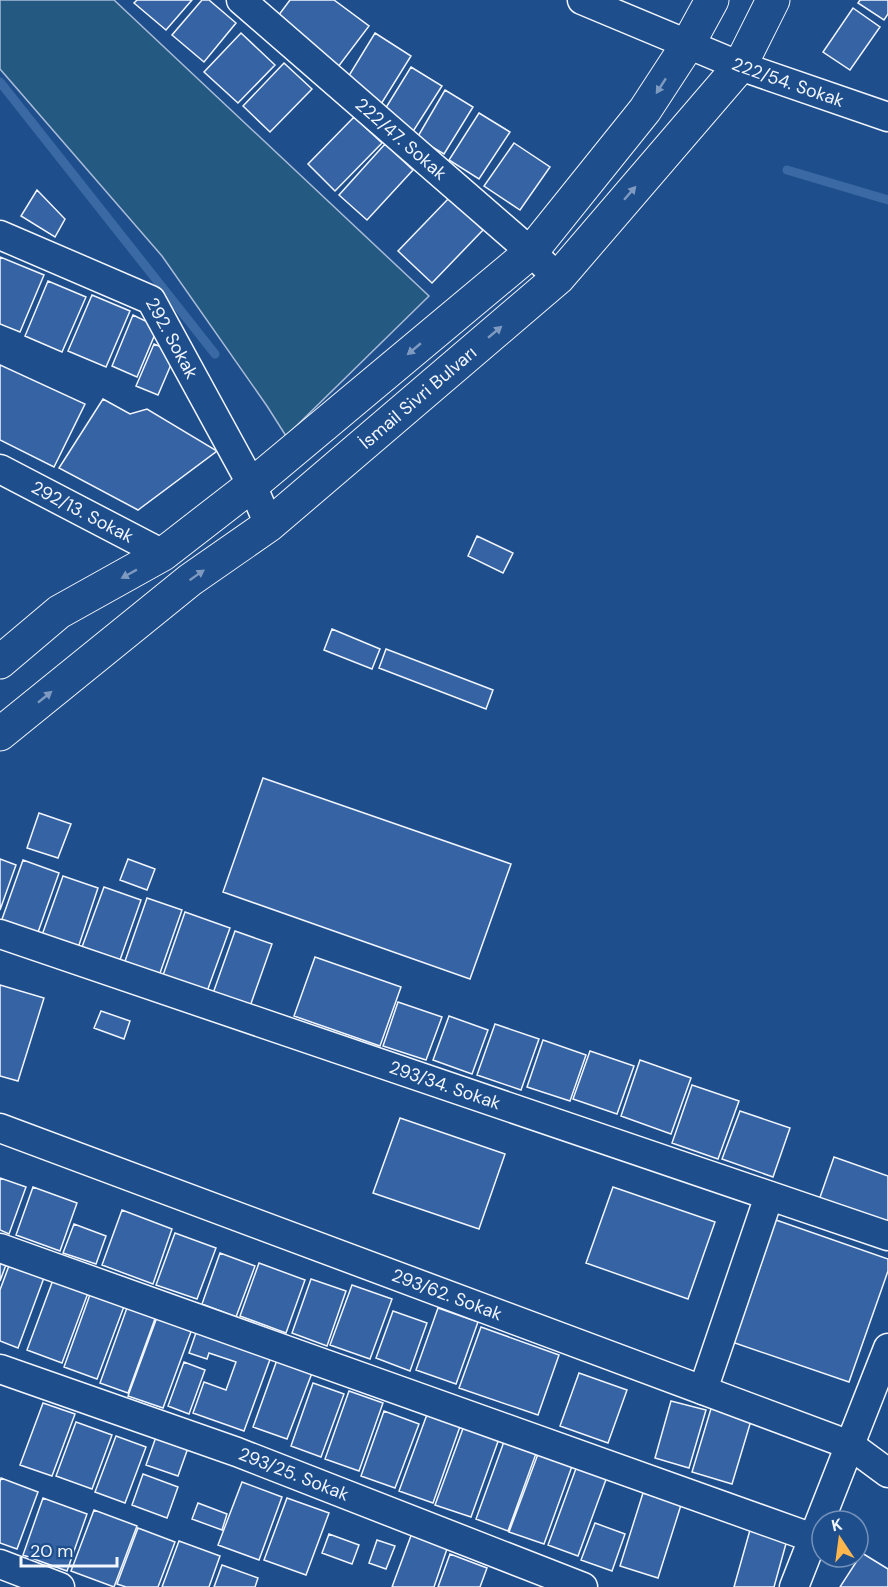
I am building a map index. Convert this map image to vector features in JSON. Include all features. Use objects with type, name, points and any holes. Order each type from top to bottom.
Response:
[{"type":"main road","points":[[0,662],[59,612],[164,555],[531,252],[645,110],[688,44],[712,0]]},
{"type":"main road","name":"İsmail Sivri Bulvarı","points":[[0,734],[190,580],[269,525],[558,278],[740,66],[773,0]]},
{"type":"street","name":"222/47. Sokak","points":[[241,0],[558,278]]},
{"type":"street","name":"222/54. Sokak","points":[[582,0],[740,66],[888,117]]},
{"type":"street","name":"292. Sokak","points":[[0,235],[151,300],[252,484],[269,525]]},
{"type":"street","name":"292/13. Sokak","points":[[0,469],[164,555]]},
{"type":"street","name":"293/34. Sokak","points":[[0,934],[888,1236]]},
{"type":"street","name":"293/62. Sokak","points":[[0,1128],[850,1445],[888,1473]]},
{"type":"street","points":[[703,1390],[769,1196]]},
{"type":"street","points":[[0,1248],[810,1537]]},
{"type":"street","points":[[825,1509],[888,1348]]},
{"type":"street","name":"293/25. Sokak","points":[[0,1369],[237,1452],[584,1587]]},
{"type":"street","points":[[794,1587],[810,1546]]},
{"type":"street","points":[[0,1564],[60,1587]]},
{"type":"shaded area","points":[[0,0],[114,0],[429,296],[286,436],[162,256],[0,69]]},
{"type":"building","points":[[137,0],[192,0],[166,30],[134,3]]},
{"type":"building","points":[[202,0],[209,0],[236,23],[204,62],[172,35]]},
{"type":"building","points":[[290,0],[334,0],[369,26],[338,67],[275,20]]},
{"type":"building","points":[[860,0],[888,0],[888,14],[884,20],[858,3]]},
{"type":"building","points":[[853,8],[880,27],[850,70],[823,52]]},
{"type":"building","points":[[241,33],[275,65],[238,103],[204,72]]},
{"type":"building","points":[[375,33],[411,56],[378,109],[342,87]]},
{"type":"building","points":[[284,63],[312,89],[270,132],[243,106]]},
{"type":"building","points":[[411,67],[442,86],[412,133],[382,114]]},
{"type":"building","points":[[445,90],[473,107],[444,154],[417,138]]},
{"type":"building","points":[[479,113],[510,132],[479,179],[449,160]]},
{"type":"building","points":[[354,117],[382,143],[335,191],[308,164]]},
{"type":"building","points":[[514,143],[550,167],[520,210],[484,186]]},
{"type":"building","points":[[385,144],[413,170],[367,220],[339,195]]},
{"type":"building","points":[[37,190],[65,219],[55,237],[21,216]]},
{"type":"building","points":[[449,198],[483,230],[432,283],[398,251]]},
{"type":"building","points":[[0,257],[44,275],[20,332],[0,324]]},
{"type":"building","points":[[48,281],[86,297],[62,352],[25,336]]},
{"type":"building","points":[[92,295],[130,311],[106,367],[68,351]]},
{"type":"building","points":[[133,315],[158,327],[137,377],[112,366]]},
{"type":"building","points":[[154,344],[176,353],[158,395],[136,386]]},
{"type":"building","points":[[0,365],[85,404],[54,467],[0,440]]},
{"type":"building","points":[[103,399],[130,414],[147,409],[217,451],[138,510],[59,468]]},
{"type":"building","points":[[477,536],[513,553],[503,573],[468,556]]},
{"type":"building","points":[[332,629],[380,649],[372,669],[324,650]]},
{"type":"building","points":[[386,649],[493,690],[486,709],[379,668]]},
{"type":"building","points":[[263,778],[511,864],[470,979],[223,892]]},
{"type":"building","points":[[39,813],[71,824],[58,858],[27,848]]},
{"type":"building","points":[[0,859],[16,865],[0,910]]},
{"type":"building","points":[[128,859],[155,869],[147,890],[120,880]]},
{"type":"building","points":[[23,860],[59,873],[37,935],[1,922]]},
{"type":"building","points":[[63,876],[98,888],[78,948],[42,935]]},
{"type":"building","points":[[104,887],[141,900],[120,960],[82,947]]},
{"type":"building","points":[[147,898],[182,910],[159,976],[124,964]]},
{"type":"building","points":[[185,912],[230,928],[205,997],[161,981]]},
{"type":"building","points":[[235,931],[272,944],[248,1012],[211,999]]},
{"type":"building","points":[[315,957],[401,987],[380,1046],[294,1016]]},
{"type":"building","points":[[0,985],[44,998],[18,1081],[0,1076]]},
{"type":"building","points":[[398,1002],[442,1017],[426,1060],[383,1046]]},
{"type":"building","points":[[101,1011],[130,1021],[124,1039],[94,1028]]},
{"type":"building","points":[[449,1016],[488,1030],[472,1074],[433,1060]]},
{"type":"building","points":[[495,1024],[539,1039],[521,1090],[477,1075]]},
{"type":"building","points":[[543,1040],[586,1055],[570,1101],[527,1087]]},
{"type":"building","points":[[590,1051],[634,1066],[617,1114],[573,1099]]},
{"type":"building","points":[[640,1060],[691,1078],[671,1134],[621,1116]]},
{"type":"building","points":[[692,1085],[739,1101],[718,1159],[672,1143]]},
{"type":"building","points":[[740,1111],[790,1128],[773,1177],[722,1159]]},
{"type":"building","points":[[400,1118],[505,1154],[479,1229],[373,1193]]},
{"type":"building","points":[[834,1157],[888,1176],[888,1227],[818,1203]]},
{"type":"building","points":[[0,1178],[26,1187],[9,1234],[0,1230]]},
{"type":"building","points":[[33,1187],[77,1203],[60,1251],[16,1235]]},
{"type":"building","points":[[613,1187],[715,1222],[688,1299],[586,1263]]},
{"type":"building","points":[[122,1210],[172,1229],[153,1284],[102,1265]]},
{"type":"building","points":[[776,1220],[888,1259],[888,1271],[849,1382],[732,1342]]},
{"type":"building","points":[[74,1224],[106,1236],[96,1264],[63,1253]]},
{"type":"building","points":[[175,1233],[216,1248],[197,1299],[156,1285]]},
{"type":"building","points":[[220,1253],[255,1266],[236,1317],[202,1304]]},
{"type":"building","points":[[0,1260],[7,1262],[0,1281]]},
{"type":"building","points":[[10,1263],[45,1275],[18,1348],[0,1341],[0,1290]]},
{"type":"building","points":[[259,1263],[305,1280],[286,1333],[240,1316]]},
{"type":"building","points":[[311,1279],[346,1291],[327,1346],[292,1333]]},
{"type":"building","points":[[53,1280],[88,1293],[62,1363],[27,1350]]},
{"type":"building","points":[[352,1285],[392,1299],[370,1359],[330,1345]]},
{"type":"building","points":[[92,1289],[126,1301],[97,1379],[64,1367]]},
{"type":"building","points":[[128,1305],[156,1316],[128,1393],[100,1383]]},
{"type":"building","points":[[438,1308],[478,1322],[456,1384],[416,1370]]},
{"type":"building","points":[[160,1309],[195,1321],[163,1408],[128,1396]]},
{"type":"building","points":[[393,1311],[427,1323],[410,1371],[376,1358]]},
{"type":"building","points":[[198,1327],[272,1354],[244,1431],[193,1413],[204,1382],[226,1390],[236,1362],[209,1353],[207,1359],[189,1353]]},
{"type":"building","points":[[481,1327],[559,1355],[538,1415],[459,1388]]},
{"type":"building","points":[[277,1360],[312,1373],[287,1439],[253,1427]]},
{"type":"building","points":[[184,1362],[205,1370],[189,1414],[168,1406]]},
{"type":"building","points":[[579,1373],[627,1390],[608,1443],[560,1426]]},
{"type":"building","points":[[313,1383],[344,1394],[321,1457],[291,1446]]},
{"type":"building","points":[[349,1391],[383,1403],[359,1471],[325,1459]]},
{"type":"building","points":[[671,1401],[706,1410],[689,1468],[655,1458]]},
{"type":"building","points":[[713,1402],[753,1414],[732,1484],[692,1472]]},
{"type":"building","points":[[43,1403],[75,1414],[52,1476],[20,1465]]},
{"type":"building","points":[[429,1409],[462,1421],[433,1503],[399,1491]]},
{"type":"building","points":[[384,1411],[419,1424],[395,1488],[361,1476]]},
{"type":"building","points":[[76,1422],[112,1435],[92,1489],[56,1476]]},
{"type":"building","points":[[465,1423],[500,1436],[471,1517],[435,1505]]},
{"type":"building","points":[[116,1436],[146,1447],[125,1503],[95,1492]]},
{"type":"building","points":[[506,1436],[538,1448],[508,1531],[476,1519]]},
{"type":"building","points":[[156,1437],[188,1448],[178,1476],[146,1465]]},
{"type":"building","points":[[541,1446],[575,1458],[544,1544],[509,1532]]},
{"type":"building","points":[[578,1463],[608,1474],[578,1556],[548,1545]]},
{"type":"building","points":[[143,1474],[178,1487],[167,1518],[132,1505]]},
{"type":"building","points":[[1,1478],[38,1492],[17,1549],[0,1543]]},
{"type":"building","points":[[242,1482],[282,1497],[259,1560],[218,1545]]},
{"type":"building","points":[[643,1493],[681,1505],[658,1578],[620,1566]]},
{"type":"building","points":[[43,1498],[87,1514],[67,1571],[23,1555]]},
{"type":"building","points":[[287,1498],[329,1513],[306,1575],[264,1560]]},
{"type":"building","points":[[198,1503],[227,1514],[222,1530],[192,1519]]},
{"type":"building","points":[[94,1510],[137,1526],[114,1587],[71,1571]]},
{"type":"building","points":[[595,1523],[625,1534],[612,1571],[581,1560]]},
{"type":"building","points":[[138,1528],[175,1542],[158,1587],[126,1587],[117,1584]]},
{"type":"building","points":[[750,1530],[787,1540],[774,1587],[734,1587]]},
{"type":"building","points":[[412,1533],[448,1546],[434,1587],[392,1587]]},
{"type":"building","points":[[329,1534],[359,1545],[352,1564],[322,1553]]},
{"type":"building","points":[[377,1540],[395,1546],[386,1569],[369,1563]]},
{"type":"building","points":[[179,1541],[220,1556],[209,1587],[162,1587]]},
{"type":"building","points":[[450,1554],[487,1568],[480,1587],[438,1587]]},
{"type":"building","points":[[870,1558],[888,1569],[888,1587],[840,1587],[852,1569],[870,1569]]},
{"type":"building","points":[[222,1565],[258,1578],[255,1587],[214,1587]]},
{"type":"waterway","points":[[0,82],[215,354]]},
{"type":"waterway","points":[[787,170],[888,200]]}]
